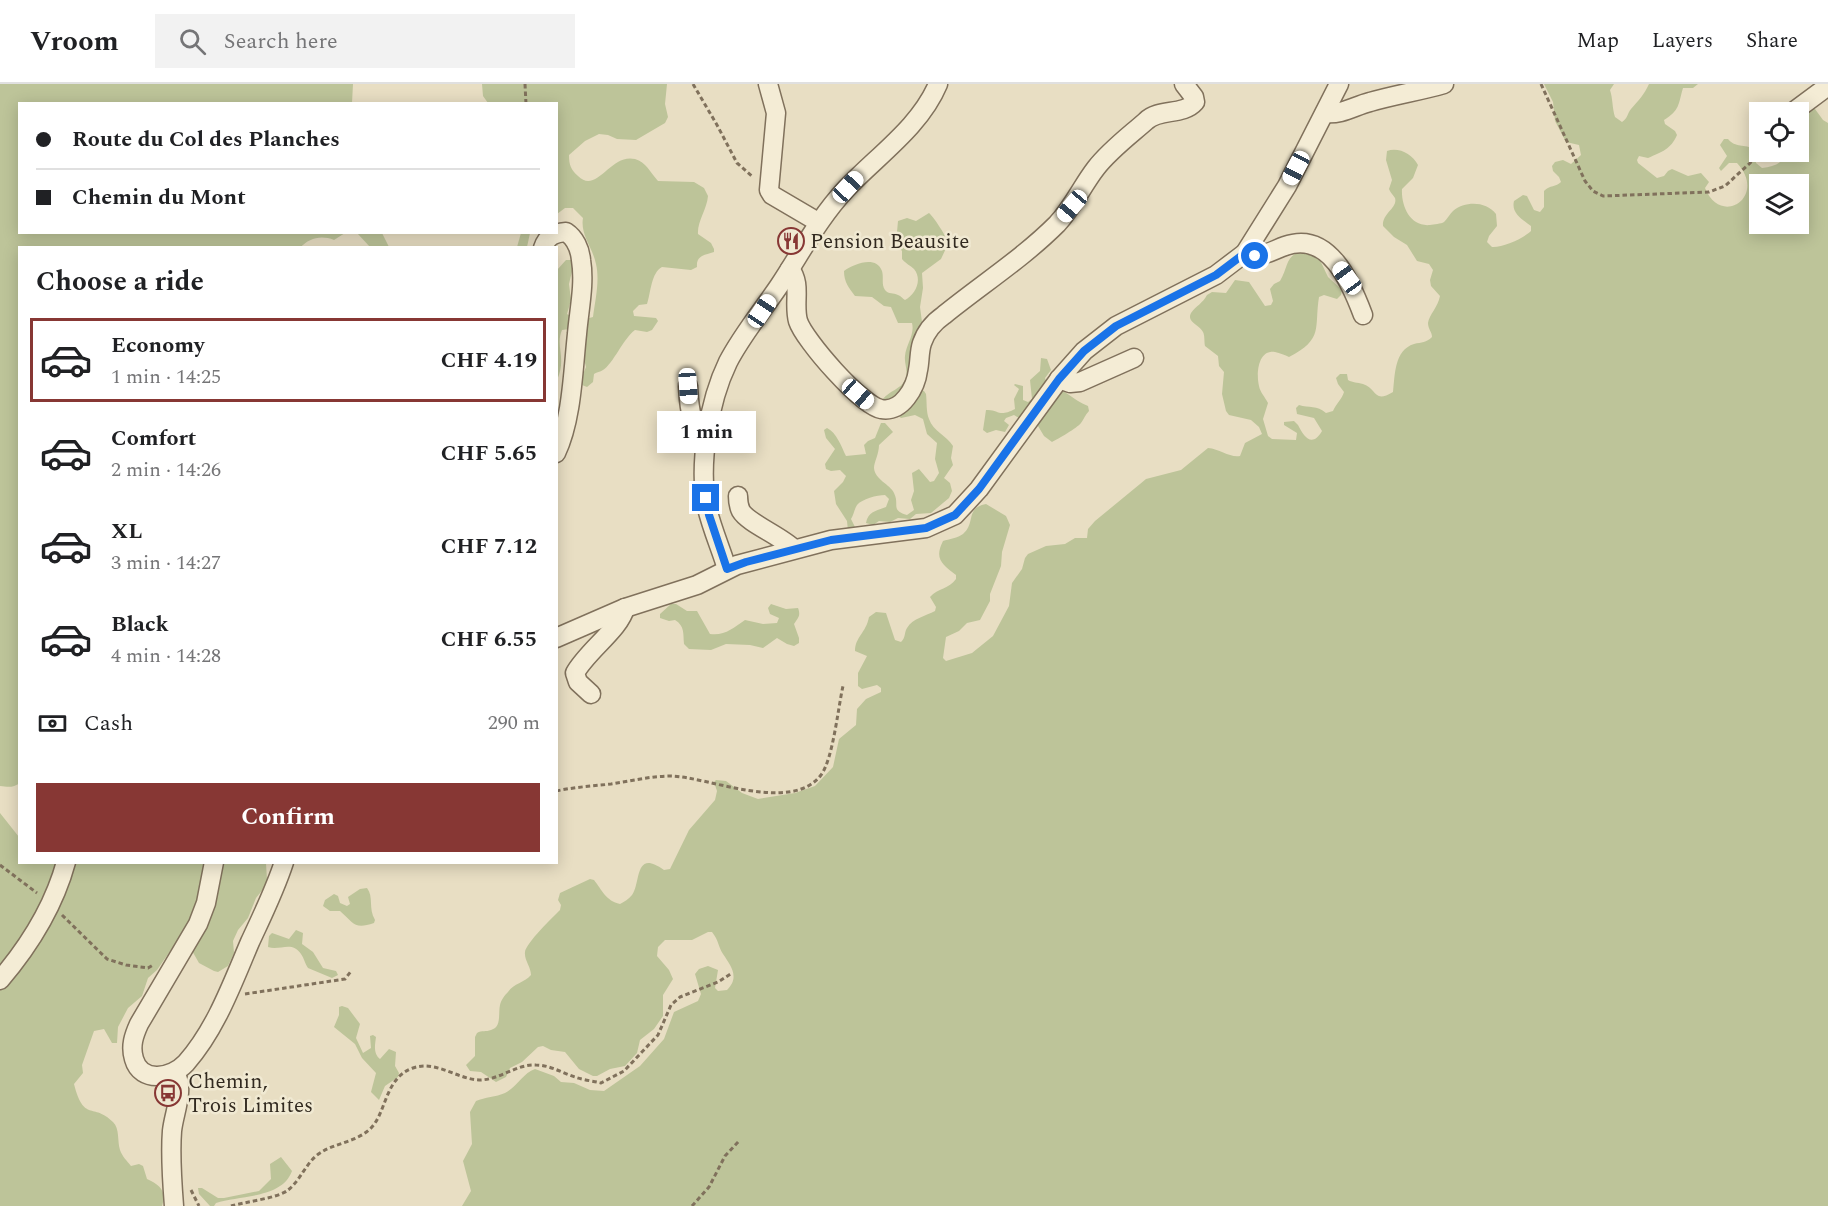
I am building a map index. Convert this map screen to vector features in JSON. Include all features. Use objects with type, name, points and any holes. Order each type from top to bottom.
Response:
[{"type":"street","points":[[768,84],[776,113],[768,190],[772,195],[818,222]]},
{"type":"street","points":[[727,569],[707,506],[705,466],[708,434],[717,392],[729,360],[790,269],[818,222],[859,175],[908,127],[928,102],[938,84]]},
{"type":"street","points":[[790,269],[796,278],[798,320],[810,339],[848,385],[868,403],[881,409],[892,408],[903,401],[914,386],[922,344],[929,330],[940,318],[994,277],[1057,223],[1072,206],[1098,166],[1148,118],[1162,112],[1185,109],[1193,105],[1194,97],[1184,84]]},
{"type":"street","points":[[558,637],[625,608],[690,587],[727,569],[794,549],[843,538],[926,528],[955,515],[979,489],[1059,379],[1084,351],[1116,326],[1216,275],[1245,253],[1287,186],[1339,84]]},
{"type":"street","points":[[1324,113],[1345,112],[1369,102],[1444,84]]},
{"type":"street","points":[[1806,102],[1828,86]]},
{"type":"street","points":[[558,233],[566,232],[572,236],[582,260],[581,291],[568,411],[558,446]]},
{"type":"street","points":[[544,246],[547,238],[553,234]]},
{"type":"street","points":[[1245,253],[1255,256],[1268,254],[1294,243],[1315,246],[1334,260],[1347,278],[1363,315]]},
{"type":"street","points":[[1059,379],[1070,383],[1080,382],[1134,358]]},
{"type":"street","points":[[688,386],[692,415],[699,429],[708,434]]},
{"type":"street","points":[[738,496],[740,509],[745,516],[794,549]]},
{"type":"street","points":[[591,694],[578,682],[575,673],[586,656],[618,622],[625,608]]},
{"type":"street","points":[[0,980],[22,952],[50,904],[65,864]]},
{"type":"street","points":[[214,864],[206,903],[195,931],[143,1016],[133,1039],[134,1061],[147,1074],[156,1077],[176,1072],[184,1065],[218,1014],[283,864]]},
{"type":"street","points":[[174,1206],[171,1167],[172,1132],[180,1080],[176,1072]]},
{"type":"path","points":[[525,84],[526,102]]},
{"type":"path","points":[[693,84],[737,163],[768,190]]},
{"type":"path","points":[[1541,84],[1585,181],[1593,191],[1603,196],[1709,192],[1725,186],[1751,162]]},
{"type":"path","points":[[558,791],[670,776],[756,791],[792,790],[809,785],[819,777],[828,764],[843,686]]},
{"type":"path","points":[[0,865],[50,904],[107,959],[148,968],[156,963]]},
{"type":"path","points":[[229,991],[244,994],[345,979],[352,970]]},
{"type":"path","points":[[231,1206],[286,1192],[320,1153],[364,1134],[372,1128],[392,1086],[403,1073],[414,1068],[429,1066],[468,1079],[482,1080],[497,1078],[516,1069],[535,1064],[601,1083],[624,1071],[658,1035],[670,1005],[680,997],[718,982],[732,973]]},
{"type":"path","points":[[692,1206],[709,1187],[725,1156],[740,1140]]},
{"type":"green space","points":[[0,84],[353,84],[352,102],[18,102],[18,234],[343,234],[334,240],[320,238],[311,240],[303,246],[18,246],[18,784],[0,786]]},
{"type":"green space","points":[[482,84],[667,84],[665,104],[668,117],[665,123],[636,140],[617,139],[599,134],[585,141],[569,155],[569,162],[578,176],[591,181],[618,162],[635,159],[645,165],[658,181],[694,182],[704,188],[708,196],[698,234],[711,243],[714,252],[701,256],[697,267],[691,270],[662,267],[658,270],[653,278],[647,304],[639,305],[633,311],[634,316],[656,318],[658,321],[652,330],[647,332],[635,330],[607,367],[594,374],[593,382],[587,387],[582,385],[581,379],[586,367],[583,355],[585,335],[569,329],[562,330],[560,336],[561,365],[558,377],[558,269],[566,260],[571,260],[573,267],[569,284],[571,300],[567,314],[578,321],[593,317],[598,277],[594,258],[583,230],[583,218],[573,208],[565,208],[558,213],[558,102],[487,102],[483,96]]},
{"type":"green space","points":[[1544,84],[1614,84],[1610,90],[1614,114],[1622,122],[1649,84],[1698,84],[1693,88],[1683,88],[1676,110],[1664,120],[1665,124],[1677,135],[1672,144],[1658,154],[1648,158],[1639,156],[1637,160],[1657,178],[1664,176],[1672,169],[1688,176],[1701,173],[1709,182],[1705,188],[1712,200],[1721,206],[1739,203],[1745,196],[1747,186],[1745,175],[1737,163],[1729,163],[1721,171],[1719,168],[1727,156],[1720,145],[1724,139],[1749,148],[1749,162],[1756,162],[1762,168],[1780,162],[1809,162],[1809,109],[1815,109],[1828,123],[1828,1206],[462,1206],[471,1191],[463,1161],[472,1144],[470,1112],[476,1101],[505,1093],[535,1069],[554,1076],[561,1082],[574,1083],[590,1090],[604,1091],[640,1066],[664,1039],[674,1012],[698,1001],[701,994],[695,974],[699,969],[708,966],[718,970],[715,988],[718,991],[727,990],[733,981],[731,967],[712,932],[692,940],[665,940],[658,947],[657,956],[669,970],[673,979],[663,995],[663,1016],[654,1029],[640,1040],[637,1053],[625,1066],[593,1076],[579,1069],[565,1052],[543,1046],[538,1047],[522,1062],[510,1068],[506,1077],[496,1082],[481,1072],[470,1071],[466,1065],[475,1056],[477,1033],[497,1026],[503,998],[510,989],[531,975],[525,952],[535,937],[560,910],[561,905],[558,900],[560,893],[590,879],[594,880],[608,898],[620,904],[628,899],[635,890],[643,865],[648,863],[664,870],[670,869],[689,830],[715,800],[717,791],[714,782],[716,780],[726,781],[742,793],[758,799],[795,793],[815,786],[833,767],[839,739],[856,725],[857,709],[866,699],[881,692],[881,688],[877,685],[862,689],[858,686],[858,673],[867,656],[855,651],[855,646],[869,617],[876,612],[886,613],[895,640],[901,642],[910,625],[935,611],[936,607],[930,597],[956,579],[956,575],[943,564],[939,557],[940,547],[943,541],[963,534],[967,530],[975,509],[986,504],[1006,516],[1010,525],[990,601],[980,620],[967,623],[959,631],[946,637],[943,658],[946,661],[972,653],[993,636],[1009,606],[1012,583],[1022,569],[1028,554],[1046,546],[1065,544],[1075,538],[1087,538],[1088,529],[1095,521],[1146,479],[1181,470],[1208,448],[1232,456],[1240,456],[1245,443],[1262,434],[1259,427],[1251,420],[1229,415],[1226,411],[1222,394],[1224,372],[1219,366],[1218,356],[1205,346],[1203,332],[1190,319],[1191,313],[1207,295],[1212,292],[1226,293],[1235,280],[1249,282],[1265,306],[1271,305],[1273,301],[1270,289],[1280,281],[1291,257],[1301,251],[1309,250],[1319,258],[1328,277],[1342,290],[1337,299],[1324,295],[1319,297],[1317,325],[1313,338],[1300,351],[1289,357],[1277,352],[1269,352],[1262,358],[1258,369],[1258,381],[1260,390],[1268,403],[1263,419],[1268,436],[1272,439],[1296,440],[1297,433],[1284,425],[1284,422],[1294,421],[1308,439],[1315,439],[1322,431],[1314,418],[1297,414],[1296,408],[1299,405],[1323,410],[1326,413],[1333,411],[1344,392],[1336,378],[1340,374],[1347,374],[1348,380],[1367,386],[1378,396],[1393,392],[1395,371],[1403,352],[1407,347],[1432,337],[1428,323],[1440,296],[1431,286],[1433,270],[1429,264],[1417,261],[1407,245],[1383,226],[1383,221],[1395,202],[1389,189],[1392,180],[1386,160],[1387,151],[1405,152],[1418,165],[1413,178],[1402,189],[1405,208],[1412,219],[1423,225],[1439,224],[1463,205],[1481,205],[1496,214],[1497,226],[1487,242],[1492,247],[1501,246],[1531,231],[1531,226],[1514,209],[1514,201],[1523,195],[1527,196],[1534,210],[1540,212],[1544,207],[1544,191],[1561,182],[1552,166],[1555,162],[1563,160],[1571,164],[1581,155],[1579,145],[1566,142],[1555,121],[1553,102]]},
{"type":"green space","points":[[929,213],[940,227],[948,244],[941,259],[922,273],[918,388],[926,394],[927,413],[931,423],[953,446],[951,458],[953,465],[944,478],[950,483],[952,491],[949,498],[931,513],[916,514],[910,519],[879,521],[873,525],[866,523],[869,516],[886,507],[889,499],[885,495],[866,499],[857,505],[851,519],[856,529],[848,531],[847,521],[836,504],[834,491],[846,476],[840,470],[826,469],[825,464],[835,449],[826,438],[824,430],[827,428],[836,436],[846,456],[866,454],[864,445],[875,438],[881,423],[885,423],[893,432],[879,445],[874,468],[877,476],[894,493],[897,509],[902,513],[907,515],[914,510],[911,500],[914,491],[912,473],[919,469],[930,482],[934,481],[939,473],[935,459],[937,443],[927,434],[923,419],[915,415],[901,418],[885,404],[883,399],[901,386],[905,380],[907,374],[905,356],[912,332],[912,323],[898,323],[891,307],[884,306],[872,297],[855,296],[844,275],[844,271],[853,266],[864,262],[875,263],[882,271],[885,290],[905,300],[909,298],[917,287],[918,278],[914,269],[902,259],[902,251],[896,243],[898,221],[907,218],[916,221]]},
{"type":"green space","points":[[358,234],[382,234],[388,246],[369,246]]},
{"type":"green space","points":[[521,234],[530,234],[527,246],[517,246]]},
{"type":"green space","points":[[1041,358],[1047,359],[1051,370],[1045,378],[1046,381],[1088,406],[1089,411],[1081,423],[1052,442],[1044,436],[1035,421],[1014,415],[1004,421],[1009,425],[1005,432],[996,430],[987,433],[983,430],[986,410],[1002,413],[1015,409],[1014,399],[1019,389],[1015,384],[1023,386],[1023,400],[1028,402],[1032,399],[1030,380],[1040,371]]},
{"type":"green space","points":[[671,604],[676,604],[687,611],[697,611],[710,634],[729,631],[745,620],[763,624],[777,623],[779,618],[770,614],[768,608],[771,604],[786,609],[798,608],[799,615],[794,624],[799,643],[794,646],[777,638],[763,648],[726,644],[711,650],[689,649],[684,644],[683,630],[678,622],[660,618],[660,614]]},
{"type":"green space","points":[[0,813],[18,836],[18,864],[266,864],[267,880],[248,918],[238,930],[233,941],[234,953],[228,966],[218,972],[214,971],[199,963],[191,949],[179,944],[173,947],[157,970],[148,978],[142,996],[128,1008],[118,1027],[117,1043],[112,1043],[104,1029],[94,1031],[82,1065],[83,1073],[74,1084],[85,1108],[106,1116],[113,1122],[118,1132],[122,1154],[131,1166],[139,1164],[143,1166],[147,1179],[161,1189],[164,1196],[162,1206],[0,1206]]},
{"type":"green space","points":[[367,888],[369,891],[374,923],[362,926],[355,924],[340,911],[330,911],[323,906],[325,900],[334,894],[338,896],[340,903],[347,906],[350,904],[348,897],[360,889]]},
{"type":"green space","points":[[296,930],[303,933],[302,944],[313,952],[323,968],[336,971],[338,975],[332,978],[308,968],[301,954],[294,948],[268,947],[269,936],[272,933],[289,939]]},
{"type":"green space","points":[[339,1007],[348,1008],[360,1024],[356,1038],[363,1053],[371,1048],[370,1036],[373,1035],[376,1037],[375,1052],[380,1059],[389,1049],[396,1052],[395,1066],[399,1073],[398,1077],[385,1086],[379,1100],[371,1092],[376,1073],[362,1058],[355,1044],[334,1027],[339,1015]]},
{"type":"green space","points":[[281,1157],[292,1171],[279,1187],[259,1194],[225,1200],[214,1206],[210,1206],[199,1194],[198,1188],[218,1198],[259,1191],[271,1179],[270,1164]]},
{"type":"place","name":"Pension Beausite","points":[[791,241]]},
{"type":"place","name":"Chemin, Trois Limites","points":[[168,1093]]},
{"type":"route","points":[[706,498],[709,515],[727,569],[820,542],[912,531],[935,525],[955,515],[979,489],[1064,373],[1091,345],[1133,316],[1226,269],[1245,253],[1255,256]]}]
